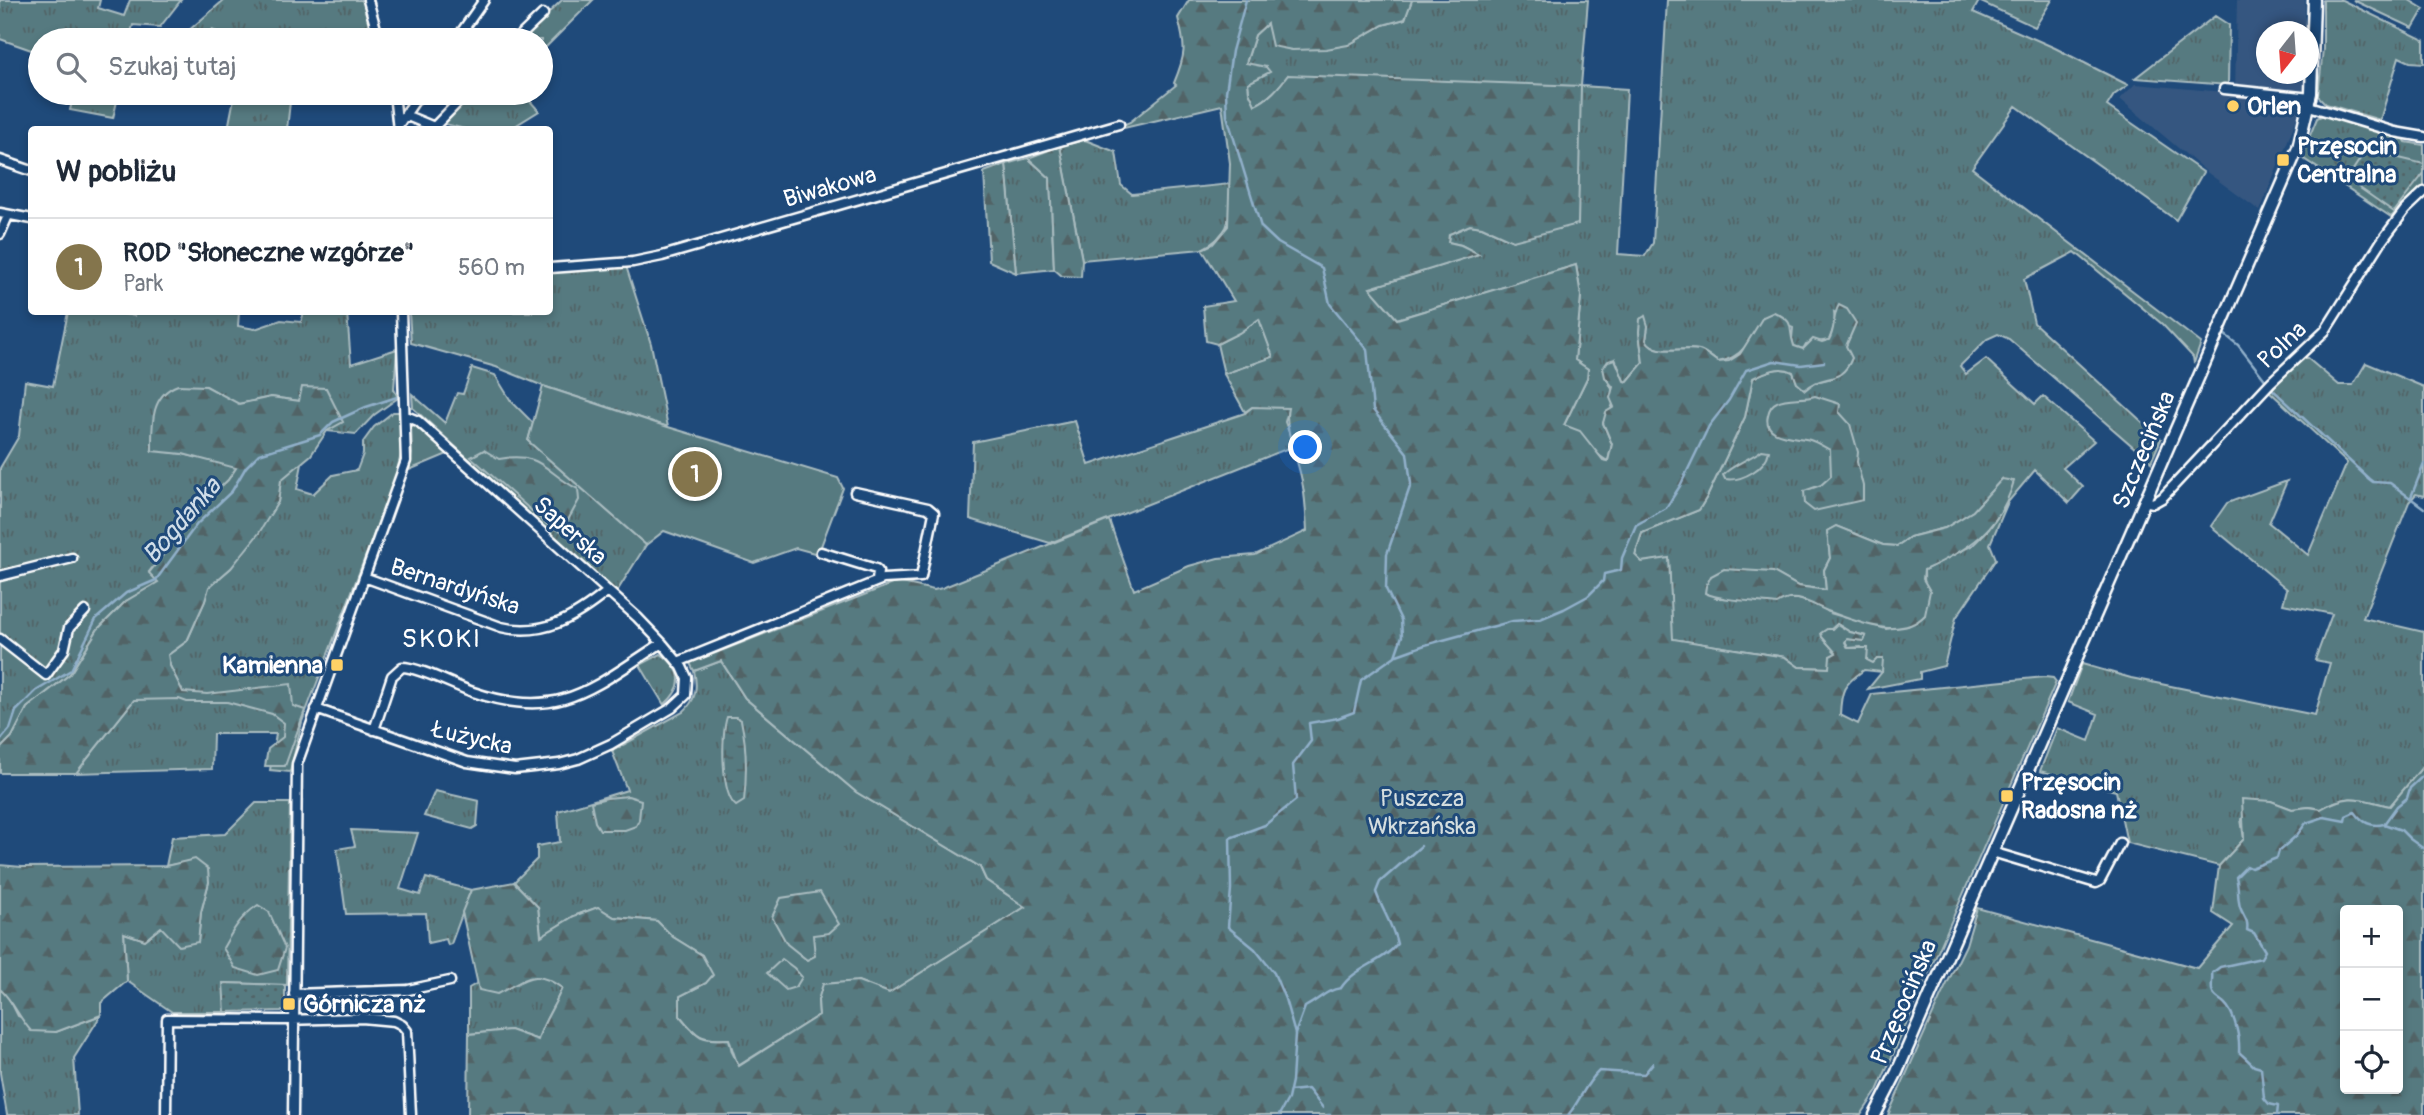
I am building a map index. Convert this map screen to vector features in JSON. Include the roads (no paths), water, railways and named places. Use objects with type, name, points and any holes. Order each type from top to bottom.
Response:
[{"type":"street","points":[[368,0],[376,28]]},
{"type":"street","points":[[464,28],[484,0]]},
{"type":"street","name":"Szczecińska","points":[[1969,905],[2294,157],[2310,102],[2314,0]]},
{"type":"street","points":[[528,28],[542,14]]},
{"type":"street","points":[[2224,89],[2310,102],[2395,132],[2424,137]]},
{"type":"street","points":[[396,105],[399,126]]},
{"type":"street","points":[[400,126],[412,105]]},
{"type":"street","points":[[435,126],[455,105]]},
{"type":"street","points":[[405,115],[432,126]]},
{"type":"street","name":"Biwakowa","points":[[553,268],[633,262],[662,256],[1119,124]]},
{"type":"street","points":[[0,160],[28,170]]},
{"type":"street","name":"Polna","points":[[2144,502],[2155,502],[2164,496],[2271,382],[2325,331],[2381,242],[2405,210],[2424,192]]},
{"type":"street","points":[[0,234],[4,215],[28,218]]},
{"type":"street","points":[[293,1115],[297,764],[405,461],[406,416],[401,315]]},
{"type":"street","name":"Saperska","points":[[406,416],[418,421],[663,643],[686,674],[687,692]]},
{"type":"street","points":[[678,662],[877,581],[902,576],[920,577],[933,513],[928,508],[855,492]]},
{"type":"street","points":[[821,552],[876,569],[877,581]]},
{"type":"street","points":[[0,576],[72,558]]},
{"type":"street","name":"Bernardyńska","points":[[364,577],[513,630],[554,625],[582,612],[608,591]]},
{"type":"street","points":[[0,639],[46,675],[64,650],[69,628],[85,611]]},
{"type":"street","points":[[374,730],[392,676],[402,667],[485,696],[539,705],[578,695],[663,643]]},
{"type":"street","name":"Łużycka","points":[[316,709],[449,756],[487,766],[515,769],[578,759],[603,748],[672,708],[687,692]]},
{"type":"street","points":[[1992,852],[2096,883],[2100,881],[2120,843]]},
{"type":"street","name":"Przęsocińska","points":[[1875,1115],[1897,1072],[1969,905]]},
{"type":"street","points":[[294,994],[408,990],[450,981]]},
{"type":"street","points":[[166,1115],[167,1019],[294,1018],[382,1019],[398,1023],[405,1028],[409,1046],[411,1115]]},
{"type":"waterway","points":[[1246,0],[1232,51],[1226,92],[1227,116],[1261,227],[1278,243],[1322,268],[1330,304],[1367,349],[1373,410],[1407,453],[1411,484],[1387,554],[1386,589],[1401,620],[1402,636],[1395,656],[1361,680],[1354,712],[1309,723],[1311,741],[1293,765],[1296,800],[1265,825],[1230,838],[1231,889],[1228,927],[1255,949],[1274,973],[1295,1034],[1292,1081],[1288,1099],[1279,1115]]},
{"type":"waterway","points":[[2224,334],[2238,345],[2266,381]]},
{"type":"waterway","points":[[1397,655],[1513,621],[1540,619],[1588,596],[1603,581],[1604,574],[1621,570],[1622,558],[1636,525],[1666,508],[1680,486],[1709,426],[1729,400],[1746,370],[1774,361],[1801,365],[1824,362]]},
{"type":"waterway","points":[[2270,387],[2369,479],[2373,482],[2390,483],[2424,508]]},
{"type":"waterway","name":"Bogdanka","points":[[0,741],[10,729],[16,711],[36,691],[71,670],[96,619],[126,593],[156,580],[197,524],[232,491],[246,467],[259,454],[320,435],[333,422],[397,397]]},
{"type":"waterway","points":[[2411,497],[2424,464]]},
{"type":"waterway","points":[[2277,1115],[2278,1106],[2269,1104],[2264,1098],[2261,1068],[2254,1066],[2239,1052],[2234,1019],[2228,1007],[2212,990],[2212,973],[2220,967],[2261,958],[2265,951],[2254,933],[2247,930],[2239,903],[2236,877],[2247,866],[2251,868],[2277,858],[2279,851],[2306,823],[2324,817],[2345,821],[2346,816],[2355,812],[2368,823],[2384,824],[2397,806],[2407,798],[2410,788],[2424,775]]},
{"type":"waterway","points":[[2384,824],[2401,830],[2424,849]]},
{"type":"waterway","points":[[1295,1034],[1305,1007],[1327,993],[1341,988],[1354,975],[1384,956],[1397,944],[1376,892],[1380,882],[1421,846]]},
{"type":"waterway","points":[[1568,1115],[1599,1071],[1644,1074],[1653,1063]]},
{"type":"waterway","points":[[1290,1091],[1308,1089],[1323,1108]]},
{"type":"place","name":"Orlen","points":[[2233,106]]},
{"type":"place","name":"Przęsocin Centralna","points":[[2283,160]]},
{"type":"place","name":"ROD \"Słoneczne wzgórze\"","points":[[695,474]]},
{"type":"place","name":"Kamienna","points":[[337,665]]},
{"type":"place","name":"Przęsocin Radosna nż","points":[[2007,796]]},
{"type":"place","name":"Górnicza nż","points":[[289,1004]]},
{"type":"district","name":"SKOKI","points":[[442,639]]},
{"type":"park label","name":"Puszcza Wkrzańska","points":[[1422,812]]}]
